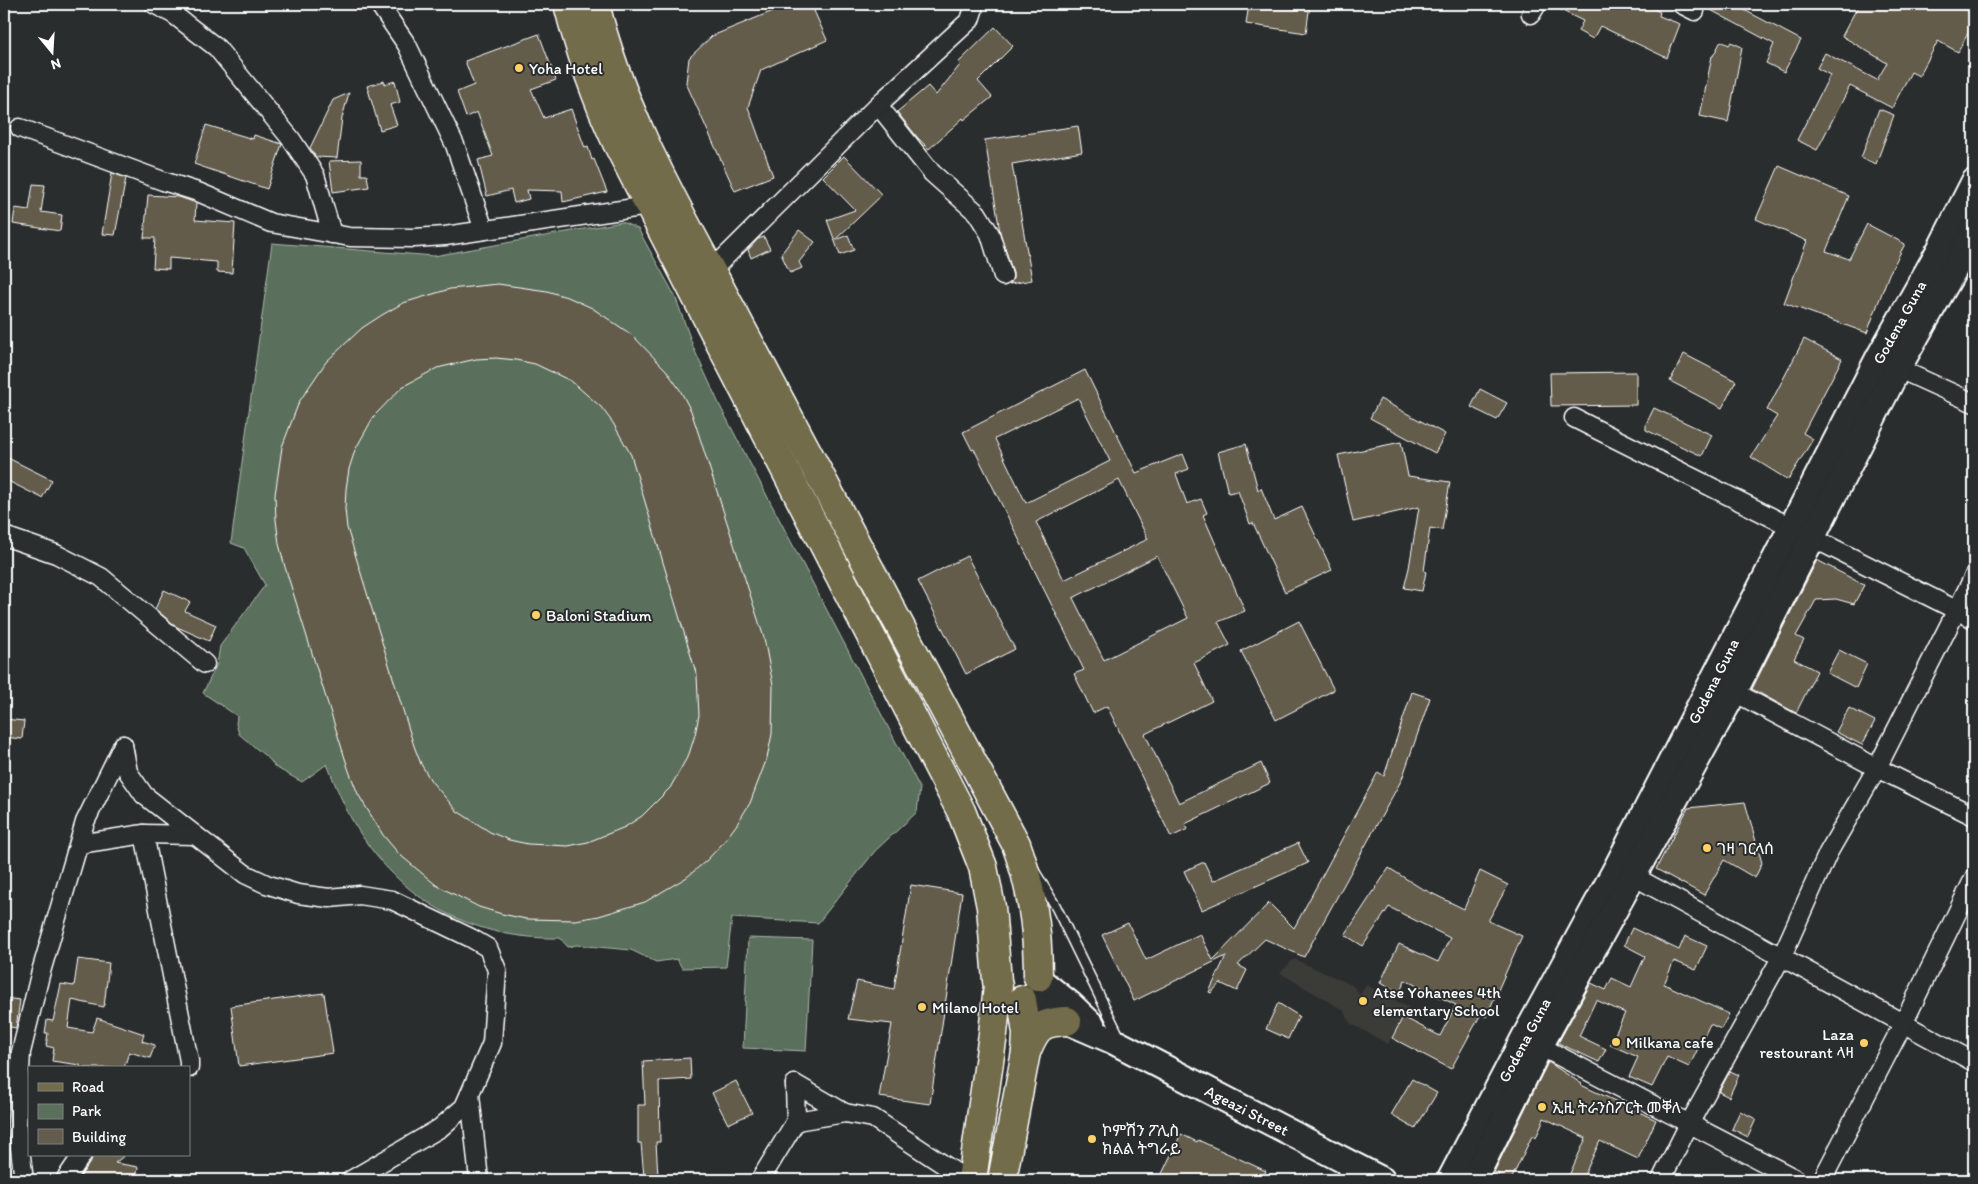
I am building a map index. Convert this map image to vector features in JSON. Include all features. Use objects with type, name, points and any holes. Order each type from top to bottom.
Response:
[{"type":"main road","points":[[568,4],[584,63],[603,114],[648,206],[961,811],[982,867],[991,907],[997,983],[1000,991],[1010,999],[1032,989]]},
{"type":"main road","points":[[595,4],[606,46],[633,119],[675,205],[1016,844],[1024,865],[1033,906],[1032,989],[1026,1052],[1002,1180]]},
{"type":"main road","name":"Godena Guna","points":[[1957,260],[1974,182]]},
{"type":"main road","name":"Godena Guna","points":[[1724,686],[1791,527],[1888,364],[1957,260],[1974,229]]},
{"type":"main road","name":"Godena Guna","points":[[1450,1180],[1532,1042],[1724,686],[1812,538],[1888,364]]},
{"type":"main road","points":[[972,1180],[993,1034],[998,974],[1005,964],[1017,960],[1029,963],[1032,989],[1046,1011],[1118,1044]]},
{"type":"main road","points":[[1032,989],[1118,1044]]},
{"type":"main road","points":[[1026,1052],[1035,1032],[1041,1026],[1048,1022],[1067,1021]]},
{"type":"main road","name":"Godena Guna","points":[[1474,1180],[1532,1042]]},
{"type":"main road","name":"Ageazi Street","points":[[1118,1044],[1349,1172],[1382,1180]]},
{"type":"street","points":[[154,4],[173,14],[217,48],[291,139],[315,175],[332,234]]},
{"type":"street","points":[[379,4],[407,45],[455,145],[484,230]]},
{"type":"street","points":[[711,271],[878,105],[970,20],[974,11],[972,4]]},
{"type":"street","points":[[878,105],[932,172],[977,213],[990,234],[1003,276]]},
{"type":"street","points":[[20,128],[162,181],[198,192],[271,223],[332,234],[373,238],[445,236],[648,206]]},
{"type":"street","points":[[1888,364],[1974,403]]},
{"type":"street","points":[[1574,418],[1974,619]]},
{"type":"street","points":[[4,536],[56,554],[101,577],[206,664]]},
{"type":"street","points":[[1661,1180],[1689,1124],[1782,956],[1828,853],[1877,768],[1974,576]]},
{"type":"street","points":[[1724,686],[1877,768],[1974,816]]},
{"type":"street","points":[[24,1180],[17,1125],[21,1052],[40,975],[85,822],[123,745],[128,772],[144,795],[246,874],[266,884],[298,894],[329,898],[360,895],[392,900],[488,948],[497,970],[492,1043],[464,1107],[440,1128],[352,1180]]},
{"type":"street","points":[[144,834],[189,1061],[188,1066]]},
{"type":"street","points":[[79,844],[144,834],[195,835]]},
{"type":"street","points":[[1625,872],[1974,1062]]},
{"type":"street","points":[[1822,1180],[1903,1024],[1974,878]]},
{"type":"street","points":[[1532,1042],[1798,1180]]},
{"type":"street","points":[[760,1180],[796,1120],[795,1084],[845,1113]]},
{"type":"street","points":[[470,1094],[479,1180]]},
{"type":"street","points":[[796,1120],[845,1113],[873,1118],[967,1180]]},
{"type":"street","points":[[65,1180],[81,1156]]},
{"type":"lane","points":[[1016,844],[1032,866],[1055,905],[1118,1044]]},
{"type":"shaded area","name":"Atse Yohanees 4th elementary School","points":[[1294,959],[1352,985],[1360,995],[1366,985],[1408,1007],[1388,1044],[1350,1023],[1343,1010],[1280,973]]},
{"type":"green space","name":"Baloni Stadium","points":[[622,222],[638,229],[675,296],[694,349],[720,406],[920,788],[917,812],[875,851],[818,923],[732,918],[726,967],[682,968],[677,959],[656,962],[631,950],[576,945],[568,947],[560,938],[529,937],[500,932],[472,924],[446,913],[421,898],[399,880],[378,858],[350,817],[327,764],[302,782],[275,767],[270,760],[239,734],[236,724],[237,716],[203,693],[217,664],[220,646],[265,585],[244,548],[231,543],[272,243],[434,256]]},
{"type":"green space","points":[[748,938],[812,940],[806,1051],[743,1048]]},
{"type":"building","points":[[790,4],[811,4],[827,40],[761,70],[748,107],[773,176],[735,191],[686,83],[689,58],[712,36]]},
{"type":"building","points":[[1249,4],[1310,4],[1306,33],[1246,24]]},
{"type":"building","points":[[1548,4],[1644,4],[1660,12],[1659,16],[1680,24],[1667,58],[1600,26],[1593,39],[1578,31],[1583,21]]},
{"type":"building","points":[[1702,4],[1733,4],[1801,40],[1784,72],[1766,63],[1774,44]]},
{"type":"building","points":[[1859,4],[1956,4],[1974,14],[1974,22],[1958,52],[1938,41],[1919,76],[1911,72],[1892,108],[1850,86],[1817,150],[1797,140],[1830,75],[1817,68],[1825,53],[1877,80],[1887,63],[1842,36]]},
{"type":"building","points":[[995,27],[1013,46],[978,81],[992,97],[964,120],[963,118],[929,149],[897,112],[928,86],[936,95],[960,65],[958,63]]},
{"type":"building","points":[[539,34],[556,80],[531,89],[544,118],[571,109],[585,148],[588,147],[592,160],[594,159],[607,192],[563,202],[562,191],[527,190],[529,199],[514,203],[511,190],[487,196],[478,160],[493,156],[477,112],[466,117],[457,92],[474,85],[465,61]]},
{"type":"building","points":[[1721,41],[1729,45],[1731,42],[1742,47],[1728,122],[1700,116],[1712,56]]},
{"type":"building","points":[[384,81],[385,84],[395,81],[400,102],[390,105],[397,125],[380,130],[367,86]]},
{"type":"building","points":[[349,93],[342,118],[337,158],[316,157],[310,148],[333,100]]},
{"type":"building","points":[[1879,109],[1894,115],[1876,164],[1861,158]]},
{"type":"building","points":[[206,125],[253,139],[254,135],[282,144],[267,189],[194,164]]},
{"type":"building","points":[[1078,126],[1082,152],[1012,164],[1032,280],[1010,284],[1013,279],[1013,273],[1000,232],[985,140]]},
{"type":"building","points":[[844,156],[882,195],[835,240],[848,235],[854,250],[840,255],[827,220],[855,210],[823,177]]},
{"type":"building","points":[[361,160],[361,175],[367,175],[369,187],[333,192],[329,161]]},
{"type":"building","points":[[1779,166],[1849,196],[1826,251],[1849,259],[1867,224],[1905,244],[1889,274],[1867,333],[1784,303],[1807,241],[1756,219]]},
{"type":"building","points":[[112,173],[126,178],[115,235],[102,234]]},
{"type":"building","points":[[33,184],[45,185],[41,212],[62,215],[60,231],[13,224],[15,208],[29,210]]},
{"type":"building","points":[[148,195],[179,197],[196,203],[195,220],[235,223],[232,273],[217,272],[217,262],[169,258],[169,269],[153,268],[155,238],[144,238]]},
{"type":"building","points":[[799,230],[815,242],[799,262],[802,268],[790,273],[781,254]]},
{"type":"building","points":[[764,237],[770,249],[751,258],[748,250],[758,239]]},
{"type":"building","points":[[498,284],[547,291],[570,298],[592,308],[632,335],[666,370],[680,390],[691,411],[764,638],[773,685],[772,734],[767,758],[750,803],[723,843],[687,877],[645,902],[599,916],[575,920],[526,919],[479,907],[436,885],[399,854],[383,835],[358,794],[349,771],[279,544],[275,495],[282,447],[299,402],[326,362],[362,328],[403,303],[450,289]],"holes":[[[476,359],[516,360],[535,364],[571,381],[601,407],[613,423],[631,455],[697,676],[699,715],[695,735],[689,754],[670,788],[642,816],[625,827],[588,842],[568,846],[528,844],[509,840],[490,832],[457,811],[431,781],[421,764],[414,746],[347,528],[345,509],[346,489],[349,469],[355,450],[374,416],[402,387],[437,368]]]},
{"type":"building","points":[[1804,339],[1842,359],[1803,433],[1813,439],[1788,480],[1751,457],[1777,416],[1767,410]]},
{"type":"building","points":[[1684,354],[1736,381],[1722,408],[1670,381]]},
{"type":"building","points":[[1085,370],[1136,473],[1183,454],[1189,469],[1176,474],[1187,504],[1201,499],[1207,513],[1203,515],[1245,611],[1218,622],[1230,645],[1194,663],[1212,701],[1145,734],[1179,803],[1261,763],[1270,783],[1185,824],[1188,829],[1171,837],[1107,706],[1093,713],[1074,674],[1084,670],[974,449],[972,450],[963,432]],"holes":[[[1078,398],[1110,461],[1026,503],[995,439]],[[1119,480],[1148,539],[1064,580],[1036,522]],[[1157,556],[1188,618],[1104,660],[1073,598]]]},
{"type":"building","points":[[1636,372],[1636,405],[1551,406],[1550,373]]},
{"type":"building","points":[[1480,389],[1507,403],[1497,420],[1471,407]]},
{"type":"building","points":[[1380,399],[1445,434],[1435,453],[1370,418]]},
{"type":"building","points":[[1654,408],[1712,435],[1702,456],[1646,430],[1646,424]]},
{"type":"building","points":[[1401,442],[1408,476],[1450,482],[1442,530],[1430,528],[1424,571],[1426,572],[1422,591],[1404,588],[1419,507],[1353,522],[1338,455]]},
{"type":"building","points":[[1246,444],[1258,490],[1261,488],[1274,520],[1302,507],[1332,570],[1285,592],[1253,523],[1250,524],[1238,491],[1228,493],[1218,452]]},
{"type":"building","points":[[4,456],[52,480],[42,498],[4,479]]},
{"type":"building","points":[[967,556],[1015,649],[966,674],[918,581]]},
{"type":"building","points":[[1817,560],[1864,585],[1854,604],[1836,599],[1816,600],[1796,636],[1804,640],[1794,659],[1817,671],[1796,713],[1752,689]]},
{"type":"building","points":[[164,590],[190,602],[185,611],[216,625],[209,641],[177,627],[155,609]]},
{"type":"building","points":[[1299,621],[1334,690],[1276,720],[1241,651]]},
{"type":"building","points":[[1839,650],[1867,664],[1856,688],[1827,673]]},
{"type":"building","points":[[1412,692],[1430,698],[1402,779],[1304,957],[1265,939],[1238,965],[1247,970],[1237,991],[1220,983],[1211,993],[1209,992],[1226,956],[1134,1001],[1102,935],[1128,923],[1146,960],[1200,934],[1213,960],[1269,903],[1294,928],[1378,772],[1384,776]]},
{"type":"building","points":[[1849,708],[1875,721],[1862,745],[1836,732]]},
{"type":"building","points":[[4,719],[24,721],[22,739],[4,737]]},
{"type":"building","points":[[1745,802],[1762,863],[1755,878],[1724,860],[1704,895],[1656,869],[1688,808]]},
{"type":"building","points":[[1298,843],[1308,863],[1202,910],[1184,871],[1204,862],[1213,881]]},
{"type":"building","points":[[1389,868],[1419,887],[1464,909],[1480,871],[1508,885],[1488,921],[1522,936],[1486,1017],[1481,1014],[1451,1069],[1392,1038],[1403,1017],[1440,1036],[1456,1005],[1405,980],[1400,992],[1380,983],[1399,944],[1438,962],[1450,938],[1389,907],[1363,946],[1345,935]]},
{"type":"building","points":[[911,885],[962,893],[930,1104],[879,1097],[892,1024],[848,1019],[857,981],[894,989]]},
{"type":"building","points":[[1632,928],[1679,950],[1685,936],[1707,946],[1696,970],[1674,961],[1664,984],[1729,1014],[1721,1029],[1710,1024],[1689,1067],[1667,1057],[1652,1087],[1629,1077],[1638,1057],[1610,1045],[1625,1013],[1596,1000],[1579,1036],[1606,1049],[1599,1062],[1558,1043],[1591,983],[1606,990],[1612,978],[1631,987],[1645,956],[1624,945]]},
{"type":"building","points":[[78,959],[109,963],[104,1007],[72,1000],[68,1028],[92,1032],[97,1018],[144,1034],[142,1041],[155,1045],[150,1058],[129,1052],[125,1066],[80,1066],[52,1061],[54,1048],[46,1046],[47,1020],[53,1021],[61,984],[74,986]]},
{"type":"building","points":[[324,993],[333,1053],[239,1066],[231,1006]]},
{"type":"building","points":[[4,998],[20,1000],[16,1028],[4,1026]]},
{"type":"building","points":[[1278,1003],[1299,1016],[1288,1039],[1266,1029]]},
{"type":"building","points":[[690,1058],[691,1079],[659,1081],[660,1142],[656,1142],[658,1176],[644,1177],[641,1143],[638,1143],[638,1105],[645,1105],[643,1061]]},
{"type":"building","points":[[1548,1062],[1581,1085],[1656,1120],[1638,1159],[1600,1141],[1582,1180],[1567,1180],[1586,1138],[1544,1118],[1536,1138],[1532,1136],[1511,1180],[1496,1180],[1499,1174],[1494,1172]]},
{"type":"building","points":[[1730,1071],[1739,1075],[1729,1097],[1719,1092]]},
{"type":"building","points":[[1412,1079],[1437,1093],[1415,1129],[1391,1115]]},
{"type":"building","points":[[736,1081],[752,1113],[728,1124],[712,1093]]},
{"type":"building","points":[[1740,1111],[1756,1119],[1748,1137],[1732,1129]]},
{"type":"building","points":[[1181,1134],[1266,1171],[1261,1180],[1159,1180]]},
{"type":"building","points":[[93,1156],[124,1156],[115,1163],[138,1167],[136,1180],[78,1180]]},
{"type":"place","name":"Yoha Hotel","points":[[519,68]]},
{"type":"place","name":"Baloni Stadium","points":[[536,615]]},
{"type":"place","name":"ገዛ ገርላሰ","points":[[1707,848]]},
{"type":"place","name":"Atse Yohanees 4th elementary School","points":[[1363,1001]]},
{"type":"place","name":"Milano Hotel","points":[[922,1007]]},
{"type":"place","name":"Milkana cafe","points":[[1616,1042]]},
{"type":"place","name":"Laza restourant ላዛ","points":[[1864,1043]]},
{"type":"place","name":"ኢዚ ትራንስፖርት መቐለ","points":[[1542,1107]]},
{"type":"place","name":"ኮምሽን ፖሊስ ክልል ትግራይ","points":[[1092,1139]]}]
